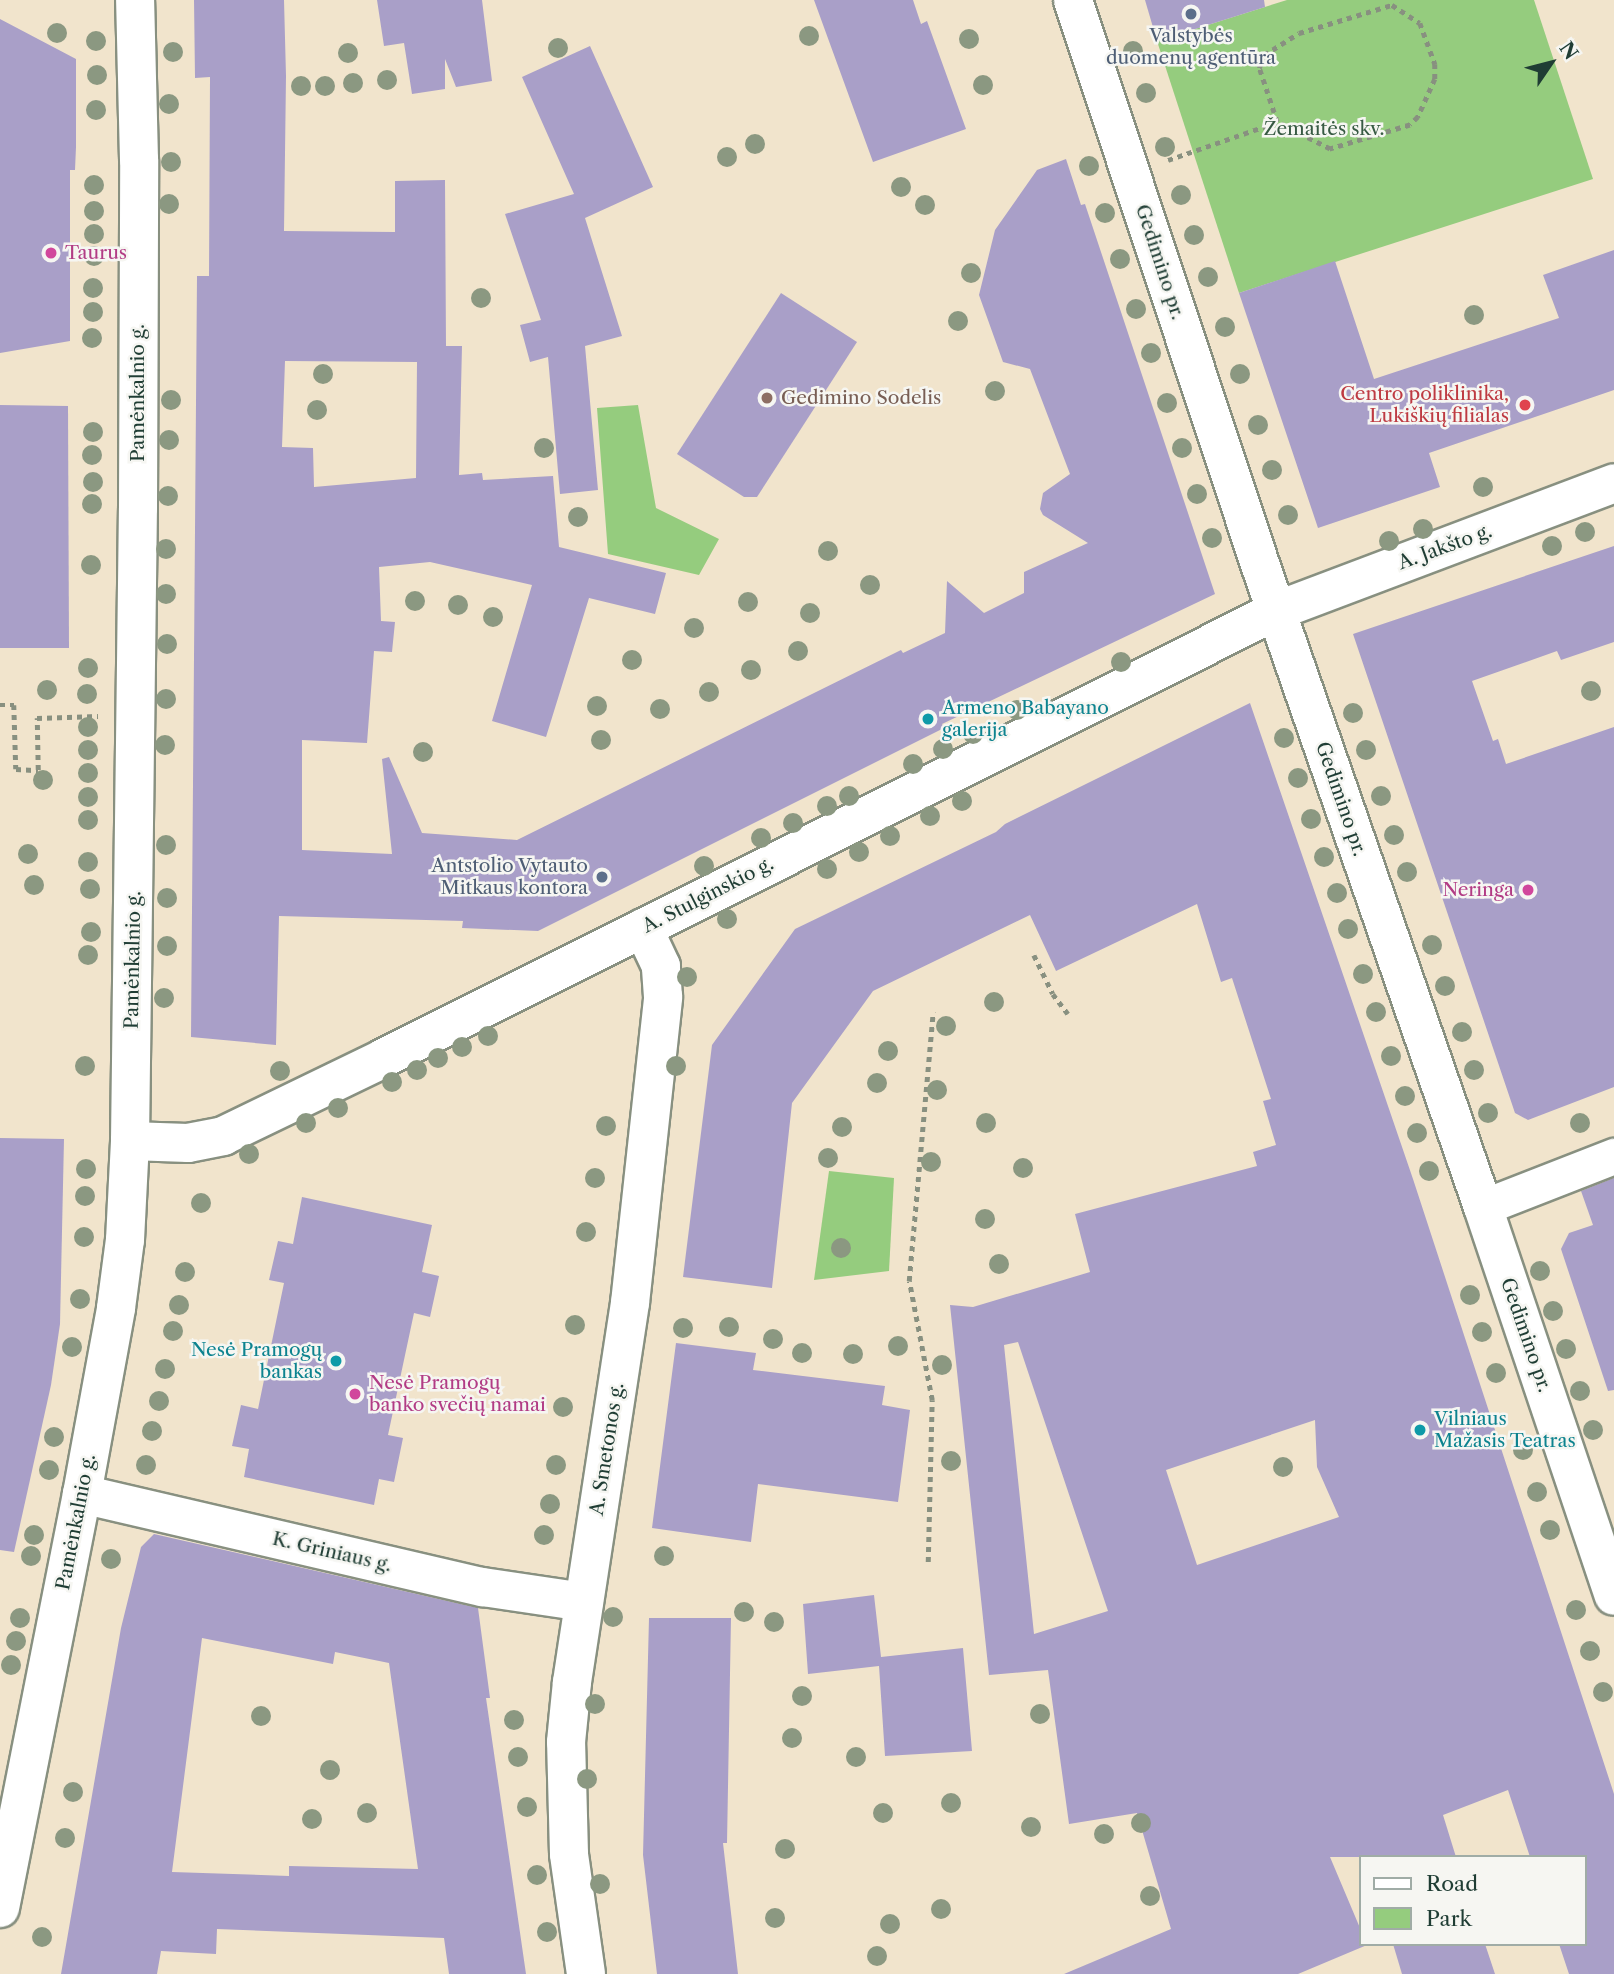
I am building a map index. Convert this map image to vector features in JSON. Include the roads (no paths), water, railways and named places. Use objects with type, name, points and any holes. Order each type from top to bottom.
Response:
[{"type":"main road","name":"Pamėnkalnio g.","points":[[0,1908],[82,1494],[116,1308],[125,1240],[130,1141],[136,716],[139,160],[135,0]]},
{"type":"main road","name":"Gedimino pr.","points":[[1073,0],[1276,611],[1483,1207],[1614,1596]]},
{"type":"main road","name":"A. Jakšto g.","points":[[1276,611],[1614,483]]},
{"type":"main road","name":"A. Stulginskio g.","points":[[130,1141],[188,1143],[223,1136],[1276,611]]},
{"type":"main road","name":"A. Smetonos g.","points":[[586,1974],[569,1854],[566,1742],[629,1303],[663,997],[661,966],[643,928]]},
{"type":"main road","name":"K. Griniaus g.","points":[[82,1494],[483,1587],[584,1602]]},
{"type":"street","points":[[1483,1207],[1614,1156]]},
{"type":"place","name":"Valstybės duomenų agentūra","points":[[1191,14]]},
{"type":"place","name":"Taurus","points":[[51,253]]},
{"type":"place","name":"Gedimino Sodelis","points":[[767,398]]},
{"type":"place","name":"Centro poliklinika, Lukiškių filialas","points":[[1525,405]]},
{"type":"place","name":"Armeno Babayano galerija","points":[[928,719]]},
{"type":"place","name":"Antstolio Vytauto Mitkaus kontora","points":[[602,877]]},
{"type":"place","name":"Neringa","points":[[1528,890]]},
{"type":"place","name":"Nesė Pramogų bankas","points":[[336,1361]]},
{"type":"place","name":"Nesė Pramogų banko svečių namai","points":[[355,1394]]},
{"type":"place","name":"Vilniaus Mažasis Teatras","points":[[1420,1430]]},
{"type":"park label","name":"Žemaitės skv.","points":[[1324,129]]}]
